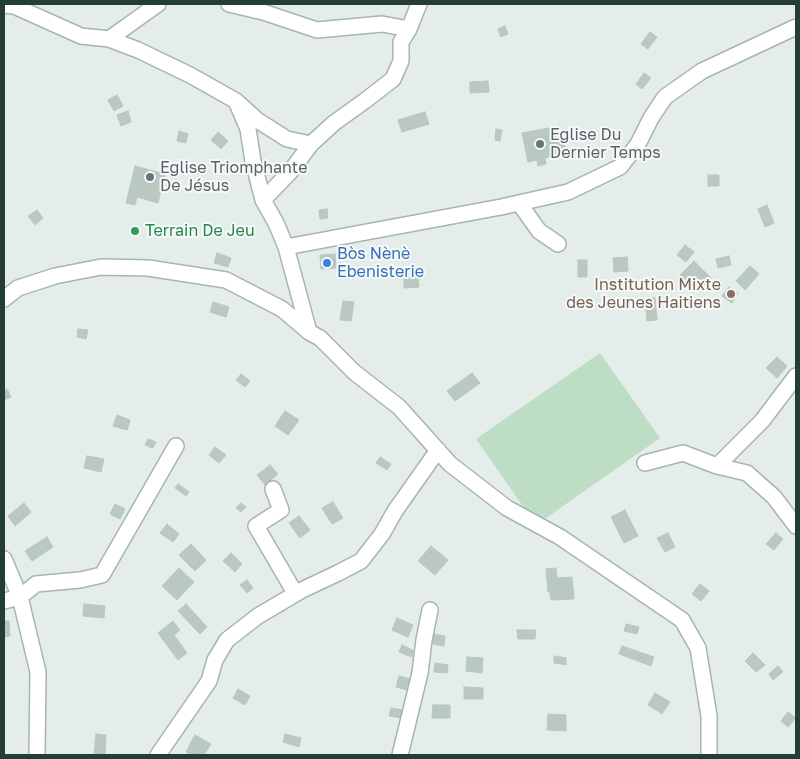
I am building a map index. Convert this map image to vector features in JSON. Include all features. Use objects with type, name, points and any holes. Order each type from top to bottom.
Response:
[{"type":"street","points":[[109,39],[158,4]]},
{"type":"street","points":[[229,4],[264,12],[317,30],[382,24],[409,29]]},
{"type":"street","points":[[263,200],[290,172],[311,144],[334,123],[393,79],[401,61],[401,42],[409,29],[419,4]]},
{"type":"street","points":[[4,5],[14,6],[81,36],[109,39],[138,50],[190,75],[236,101],[257,120],[287,139],[311,144]]},
{"type":"street","points":[[286,247],[568,192],[620,167],[638,144],[651,118],[665,97],[702,71],[796,27]]},
{"type":"street","points":[[236,101],[248,129],[253,161],[263,200],[276,223],[286,247],[308,332]]},
{"type":"street","points":[[519,203],[539,231],[558,244]]},
{"type":"street","points":[[4,299],[18,288],[55,276],[100,267],[148,268],[226,280],[282,309],[308,332],[320,338],[354,372],[399,407],[450,464],[506,508],[560,537],[682,620],[698,648],[709,716],[709,755]]},
{"type":"street","points":[[717,466],[762,421],[796,376]]},
{"type":"street","points":[[4,601],[20,597],[36,584],[80,580],[102,575],[176,446]]},
{"type":"street","points":[[158,755],[209,681],[215,660],[227,640],[258,616],[295,593],[361,561],[382,534],[395,511],[438,450]]},
{"type":"street","points":[[645,463],[683,453],[717,466],[746,473],[774,498],[796,526]]},
{"type":"street","points":[[273,489],[281,510],[256,526],[295,593]]},
{"type":"street","points":[[4,559],[20,597],[38,672],[37,755]]},
{"type":"street","points":[[400,755],[420,673],[430,610]]},
{"type":"green space","points":[[600,353],[660,438],[536,525],[476,439]]},
{"type":"building","points":[[505,26],[508,34],[501,37],[498,29]]},
{"type":"building","points":[[650,32],[657,37],[648,49],[641,44]]},
{"type":"building","points":[[644,73],[651,78],[642,89],[636,84]]},
{"type":"building","points":[[488,81],[489,92],[470,93],[470,82]]},
{"type":"building","points":[[117,95],[123,106],[114,111],[108,100]]},
{"type":"building","points":[[128,111],[131,122],[121,126],[117,115]]},
{"type":"building","points":[[425,112],[429,124],[402,132],[398,120]]},
{"type":"building","points":[[560,126],[566,151],[552,154],[552,156],[545,158],[546,164],[538,166],[537,160],[528,162],[522,133]]},
{"type":"building","points":[[496,129],[502,130],[500,141],[495,140]]},
{"type":"building","points":[[179,131],[188,134],[186,143],[177,141]]},
{"type":"building","points":[[218,132],[228,141],[221,149],[211,140]]},
{"type":"building","points":[[135,166],[165,174],[158,203],[137,197],[135,205],[126,203]]},
{"type":"building","points":[[708,175],[719,175],[719,186],[708,186]]},
{"type":"building","points":[[767,205],[774,223],[765,227],[758,209]]},
{"type":"building","points":[[327,209],[328,218],[320,219],[319,210]]},
{"type":"building","points":[[37,210],[43,218],[35,225],[28,216]]},
{"type":"building","points":[[685,245],[694,252],[686,262],[677,255]]},
{"type":"building","points":[[217,253],[231,258],[228,267],[214,263]]},
{"type":"building","points":[[335,254],[336,268],[321,269],[320,255]]},
{"type":"building","points":[[729,256],[731,265],[718,268],[716,259]]},
{"type":"building","points":[[627,257],[628,271],[614,272],[613,258]]},
{"type":"building","points":[[578,260],[587,260],[587,277],[578,277]]},
{"type":"building","points":[[694,261],[711,278],[697,292],[680,275]]},
{"type":"building","points":[[750,266],[759,274],[745,290],[736,281]]},
{"type":"building","points":[[418,277],[419,287],[404,288],[404,278]]},
{"type":"building","points":[[729,287],[738,293],[732,303],[722,296]]},
{"type":"building","points":[[655,298],[657,320],[647,321],[645,299]]},
{"type":"building","points":[[343,301],[354,302],[351,321],[340,320]]},
{"type":"building","points":[[213,302],[229,307],[226,317],[210,312]]},
{"type":"building","points":[[78,329],[88,330],[86,339],[77,337]]},
{"type":"building","points":[[777,357],[787,366],[777,378],[766,368]]},
{"type":"building","points":[[472,373],[480,383],[455,401],[447,391]]},
{"type":"building","points":[[241,374],[250,381],[245,387],[236,380]]},
{"type":"building","points":[[7,389],[11,397],[4,400],[4,391]]},
{"type":"building","points":[[285,411],[299,420],[288,435],[275,426]]},
{"type":"building","points":[[117,415],[130,420],[127,430],[113,426]]},
{"type":"building","points":[[148,439],[156,442],[153,448],[145,445]]},
{"type":"building","points":[[215,447],[226,455],[219,463],[209,455]]},
{"type":"building","points":[[87,456],[104,459],[101,472],[84,468]]},
{"type":"building","points":[[380,457],[391,464],[387,470],[376,463]]},
{"type":"building","points":[[270,465],[278,474],[265,485],[257,475]]},
{"type":"building","points":[[178,484],[189,492],[186,496],[175,488]]},
{"type":"building","points":[[333,502],[343,518],[332,524],[322,508]]},
{"type":"building","points":[[24,503],[31,512],[15,526],[8,516]]},
{"type":"building","points":[[241,503],[246,507],[241,512],[236,508]]},
{"type":"building","points":[[115,504],[125,509],[120,519],[110,514]]},
{"type":"building","points":[[625,510],[638,536],[624,543],[611,517]]},
{"type":"building","points":[[299,516],[310,530],[300,538],[289,523]]},
{"type":"building","points":[[167,524],[179,534],[173,542],[160,533]]},
{"type":"building","points":[[668,533],[675,547],[665,552],[657,538]]},
{"type":"building","points":[[776,533],[783,539],[774,550],[766,544]]},
{"type":"building","points":[[47,537],[53,547],[32,561],[25,551]]},
{"type":"building","points":[[191,544],[206,560],[195,571],[179,555]]},
{"type":"building","points":[[431,546],[448,560],[435,575],[418,561]]},
{"type":"building","points":[[231,553],[242,564],[235,572],[223,561]]},
{"type":"building","points":[[179,568],[194,582],[177,600],[162,586]]},
{"type":"building","points":[[556,568],[557,578],[572,577],[574,599],[551,600],[550,592],[548,592],[546,569]]},
{"type":"building","points":[[247,580],[253,588],[247,593],[240,585]]},
{"type":"building","points":[[700,584],[709,591],[701,601],[692,594]]},
{"type":"building","points":[[84,604],[105,606],[104,618],[83,616]]},
{"type":"building","points":[[186,604],[207,627],[200,634],[178,611]]},
{"type":"building","points":[[397,618],[413,625],[408,637],[392,630]]},
{"type":"building","points":[[4,621],[9,621],[10,636],[4,637]]},
{"type":"building","points":[[173,621],[180,630],[174,635],[187,653],[178,660],[158,633]]},
{"type":"building","points":[[626,624],[639,627],[637,634],[624,631]]},
{"type":"building","points":[[517,630],[536,630],[535,639],[518,639]]},
{"type":"building","points":[[434,634],[445,636],[444,646],[433,644]]},
{"type":"building","points":[[402,645],[414,651],[412,657],[399,652]]},
{"type":"building","points":[[622,646],[654,657],[651,666],[619,654]]},
{"type":"building","points":[[753,653],[765,665],[756,672],[745,661]]},
{"type":"building","points":[[554,656],[566,658],[566,665],[554,663]]},
{"type":"building","points":[[467,657],[483,658],[482,673],[466,671]]},
{"type":"building","points":[[435,663],[448,665],[447,673],[434,672]]},
{"type":"building","points":[[778,666],[783,672],[773,680],[769,674]]},
{"type":"building","points":[[399,676],[411,679],[408,690],[396,687]]},
{"type":"building","points":[[464,687],[483,688],[483,699],[464,699]]},
{"type":"building","points":[[238,689],[250,696],[245,705],[233,698]]},
{"type":"building","points":[[655,693],[670,702],[662,714],[648,705]]},
{"type":"building","points":[[433,705],[450,705],[450,718],[432,718]]},
{"type":"building","points":[[391,708],[403,710],[401,718],[389,716]]},
{"type":"building","points":[[788,712],[796,718],[788,727],[781,721]]},
{"type":"building","points":[[548,714],[566,715],[566,731],[547,730]]},
{"type":"building","points":[[96,734],[106,735],[105,755],[94,755]]},
{"type":"building","points":[[285,734],[301,738],[299,747],[283,742]]},
{"type":"building","points":[[195,735],[211,744],[204,755],[191,755],[186,752]]},
{"type":"place","name":"Eglise Du Dernier Temps","points":[[540,144]]},
{"type":"place","name":"Eglise Triomphante De Jésus","points":[[150,177]]},
{"type":"place","name":"Terrain De Jeu","points":[[135,231]]},
{"type":"place","name":"Bòs Nènè Ebenisterie","points":[[327,263]]},
{"type":"place","name":"Institution Mixte des Jeunes Haitiens","points":[[731,294]]}]
